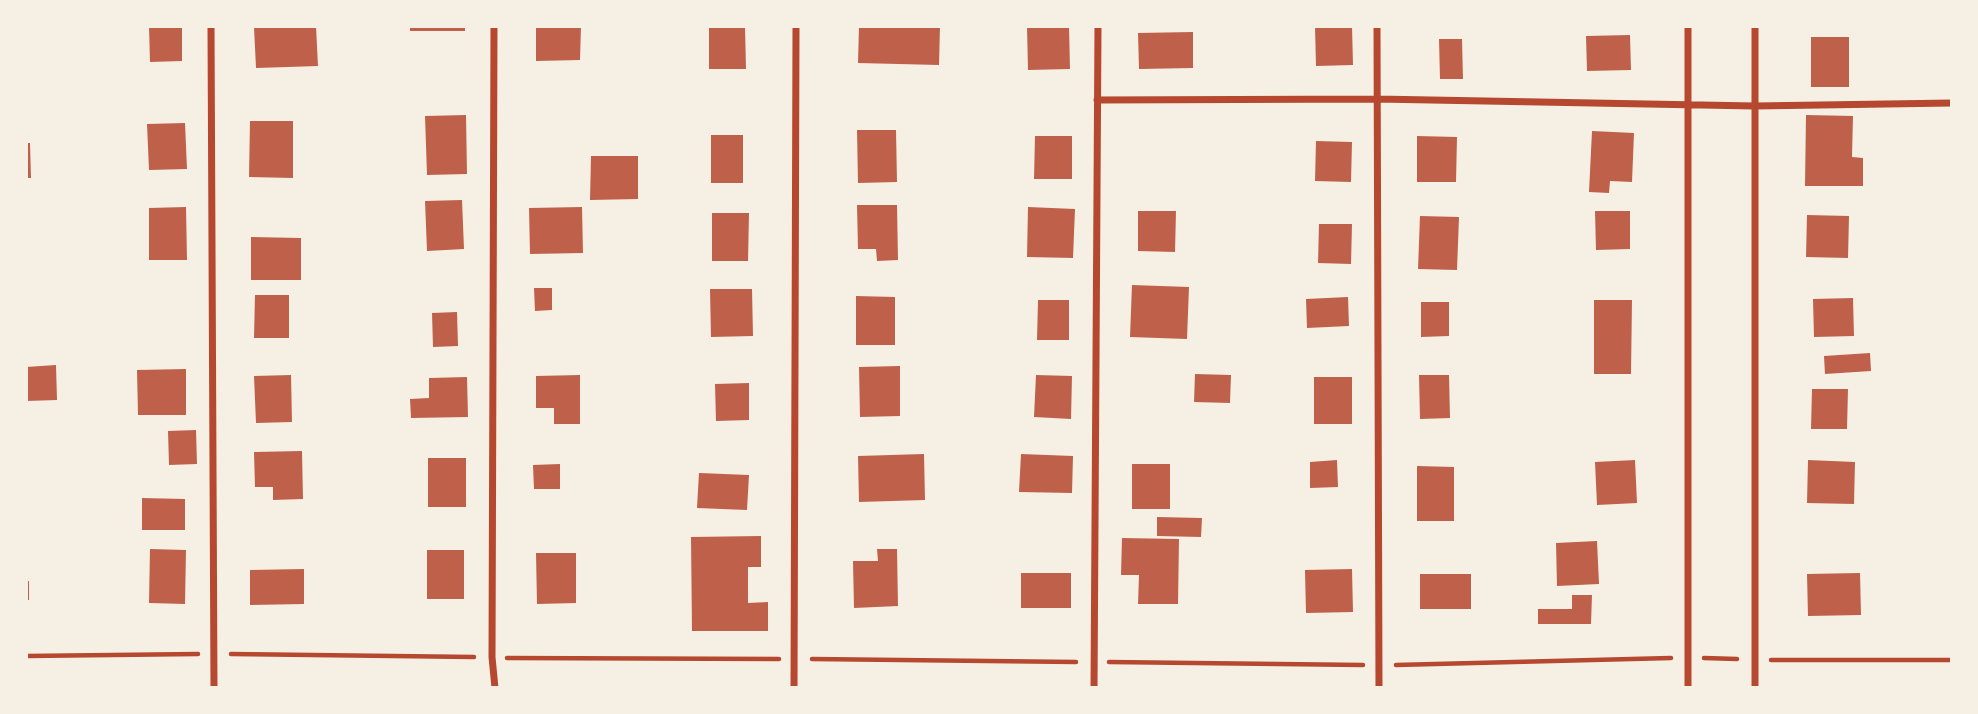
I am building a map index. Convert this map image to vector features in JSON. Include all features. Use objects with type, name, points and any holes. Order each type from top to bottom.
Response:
[{"type":"street","points":[[211,26],[214,688]]},
{"type":"street","points":[[494,26],[492,657],[495,688]]},
{"type":"street","points":[[794,688],[796,26]]},
{"type":"street","points":[[1094,688],[1098,26]]},
{"type":"street","points":[[1377,26],[1380,688]]},
{"type":"street","points":[[1688,26],[1688,688]]},
{"type":"street","points":[[1755,26],[1755,688]]},
{"type":"street","points":[[1097,100],[1377,99],[1755,106],[1952,103]]},
{"type":"path","points":[[26,656],[215,654],[1379,666],[1689,658],[1952,660]]},
{"type":"building","points":[[149,26],[182,26],[182,61],[150,62]]},
{"type":"building","points":[[316,26],[318,66],[256,68],[254,27]]},
{"type":"building","points":[[410,26],[465,26],[465,31],[410,31]]},
{"type":"building","points":[[536,26],[581,26],[580,60],[536,61]]},
{"type":"building","points":[[709,26],[745,26],[746,69],[709,69]]},
{"type":"building","points":[[859,26],[940,26],[939,65],[858,63]]},
{"type":"building","points":[[1027,26],[1069,26],[1070,69],[1028,70]]},
{"type":"building","points":[[1315,26],[1352,26],[1353,65],[1316,66]]},
{"type":"building","points":[[1193,32],[1193,68],[1139,69],[1138,33]]},
{"type":"building","points":[[1630,35],[1631,70],[1587,71],[1586,36]]},
{"type":"building","points":[[1811,37],[1849,37],[1849,87],[1811,87]]},
{"type":"building","points":[[1439,39],[1462,39],[1463,79],[1440,79]]},
{"type":"building","points":[[466,115],[467,174],[427,175],[425,116]]},
{"type":"building","points":[[1806,115],[1853,116],[1852,157],[1863,158],[1863,186],[1805,186]]},
{"type":"building","points":[[250,121],[293,121],[293,178],[249,177]]},
{"type":"building","points":[[185,123],[187,169],[149,170],[147,124]]},
{"type":"building","points":[[857,130],[896,130],[897,182],[858,183]]},
{"type":"building","points":[[1592,131],[1634,133],[1632,182],[1610,181],[1609,193],[1589,192]]},
{"type":"building","points":[[711,135],[743,135],[743,183],[711,183]]},
{"type":"building","points":[[1035,136],[1072,136],[1072,179],[1034,179]]},
{"type":"building","points":[[1417,136],[1457,137],[1456,182],[1417,182]]},
{"type":"building","points":[[1316,141],[1352,142],[1351,182],[1315,181]]},
{"type":"building","points":[[26,143],[30,143],[31,178],[26,178]]},
{"type":"building","points":[[591,156],[638,156],[638,199],[590,200]]},
{"type":"building","points":[[462,200],[464,249],[427,251],[425,201]]},
{"type":"building","points":[[857,205],[897,205],[898,260],[877,261],[876,249],[858,249]]},
{"type":"building","points":[[186,207],[187,260],[149,260],[149,208]]},
{"type":"building","points":[[582,207],[583,253],[530,254],[529,208]]},
{"type":"building","points":[[1028,207],[1075,209],[1073,258],[1027,257]]},
{"type":"building","points":[[1138,211],[1176,211],[1175,252],[1138,251]]},
{"type":"building","points":[[1595,211],[1630,211],[1630,249],[1596,250]]},
{"type":"building","points":[[712,213],[749,213],[748,261],[712,261]]},
{"type":"building","points":[[1807,215],[1849,216],[1848,258],[1806,257]]},
{"type":"building","points":[[1420,216],[1459,217],[1457,270],[1418,269]]},
{"type":"building","points":[[1319,224],[1352,224],[1351,264],[1318,263]]},
{"type":"building","points":[[251,237],[301,238],[301,280],[251,280]]},
{"type":"building","points":[[1132,285],[1189,287],[1187,339],[1130,337]]},
{"type":"building","points":[[534,288],[552,288],[552,310],[535,311]]},
{"type":"building","points":[[710,289],[752,289],[753,336],[711,337]]},
{"type":"building","points":[[255,295],[289,295],[289,338],[254,338]]},
{"type":"building","points":[[856,296],[895,297],[895,345],[856,345]]},
{"type":"building","points":[[1348,297],[1349,326],[1307,328],[1306,299]]},
{"type":"building","points":[[1853,298],[1854,336],[1814,337],[1813,299]]},
{"type":"building","points":[[1038,300],[1069,300],[1069,340],[1037,340]]},
{"type":"building","points":[[1594,300],[1632,300],[1631,374],[1594,374]]},
{"type":"building","points":[[1421,302],[1449,302],[1449,336],[1421,337]]},
{"type":"building","points":[[457,312],[458,346],[433,347],[432,313]]},
{"type":"building","points":[[1870,353],[1871,371],[1825,374],[1824,356]]},
{"type":"building","points":[[56,365],[57,400],[26,401],[26,367]]},
{"type":"building","points":[[900,366],[900,416],[860,417],[859,367]]},
{"type":"building","points":[[186,369],[186,415],[138,415],[137,370]]},
{"type":"building","points":[[1195,374],[1231,375],[1230,403],[1194,402]]},
{"type":"building","points":[[291,375],[292,422],[256,423],[254,376]]},
{"type":"building","points":[[580,375],[580,424],[554,424],[554,408],[536,408],[536,376]]},
{"type":"building","points":[[1036,375],[1072,376],[1071,419],[1034,417]]},
{"type":"building","points":[[1419,375],[1449,375],[1450,418],[1420,419]]},
{"type":"building","points":[[467,377],[468,417],[411,418],[410,399],[429,398],[429,378]]},
{"type":"building","points":[[1314,377],[1352,377],[1352,424],[1314,424]]},
{"type":"building","points":[[749,383],[749,420],[716,421],[715,384]]},
{"type":"building","points":[[1812,389],[1848,389],[1847,429],[1811,429]]},
{"type":"building","points":[[196,430],[197,464],[169,465],[168,431]]},
{"type":"building","points":[[302,451],[303,499],[273,500],[273,487],[255,487],[254,452]]},
{"type":"building","points":[[924,454],[925,500],[859,502],[858,456]]},
{"type":"building","points":[[1021,454],[1073,456],[1072,493],[1019,492]]},
{"type":"building","points":[[428,458],[466,458],[466,507],[428,507]]},
{"type":"building","points":[[1337,460],[1338,487],[1310,488],[1310,462]]},
{"type":"building","points":[[1635,460],[1637,503],[1597,505],[1595,462]]},
{"type":"building","points":[[1808,460],[1855,462],[1854,504],[1807,503]]},
{"type":"building","points":[[560,464],[560,489],[534,489],[533,465]]},
{"type":"building","points":[[1132,464],[1170,464],[1170,509],[1132,509]]},
{"type":"building","points":[[1417,466],[1454,467],[1454,521],[1417,521]]},
{"type":"building","points":[[699,473],[749,475],[747,510],[697,508]]},
{"type":"building","points":[[142,498],[185,499],[185,530],[142,530]]},
{"type":"building","points":[[1157,517],[1202,518],[1201,537],[1157,536]]},
{"type":"building","points":[[761,536],[761,567],[748,567],[748,603],[768,602],[768,631],[692,631],[691,537]]},
{"type":"building","points":[[1122,538],[1179,539],[1178,604],[1138,604],[1139,575],[1121,575]]},
{"type":"building","points":[[1597,541],[1599,584],[1557,586],[1556,543]]},
{"type":"building","points":[[150,549],[186,550],[185,604],[149,603]]},
{"type":"building","points":[[877,549],[897,549],[898,606],[854,608],[853,561],[878,561]]},
{"type":"building","points":[[427,550],[464,550],[464,599],[427,599]]},
{"type":"building","points":[[536,553],[576,553],[576,603],[537,604]]},
{"type":"building","points":[[304,569],[304,604],[250,605],[250,570]]},
{"type":"building","points":[[1352,569],[1353,612],[1306,613],[1305,570]]},
{"type":"building","points":[[1021,573],[1071,573],[1071,608],[1021,608]]},
{"type":"building","points":[[1860,573],[1861,615],[1808,616],[1807,574]]},
{"type":"building","points":[[1420,574],[1471,574],[1471,609],[1420,609]]},
{"type":"building","points":[[26,581],[29,581],[29,600],[26,600]]},
{"type":"building","points":[[1572,595],[1592,595],[1591,624],[1538,624],[1538,609],[1572,609]]}]
